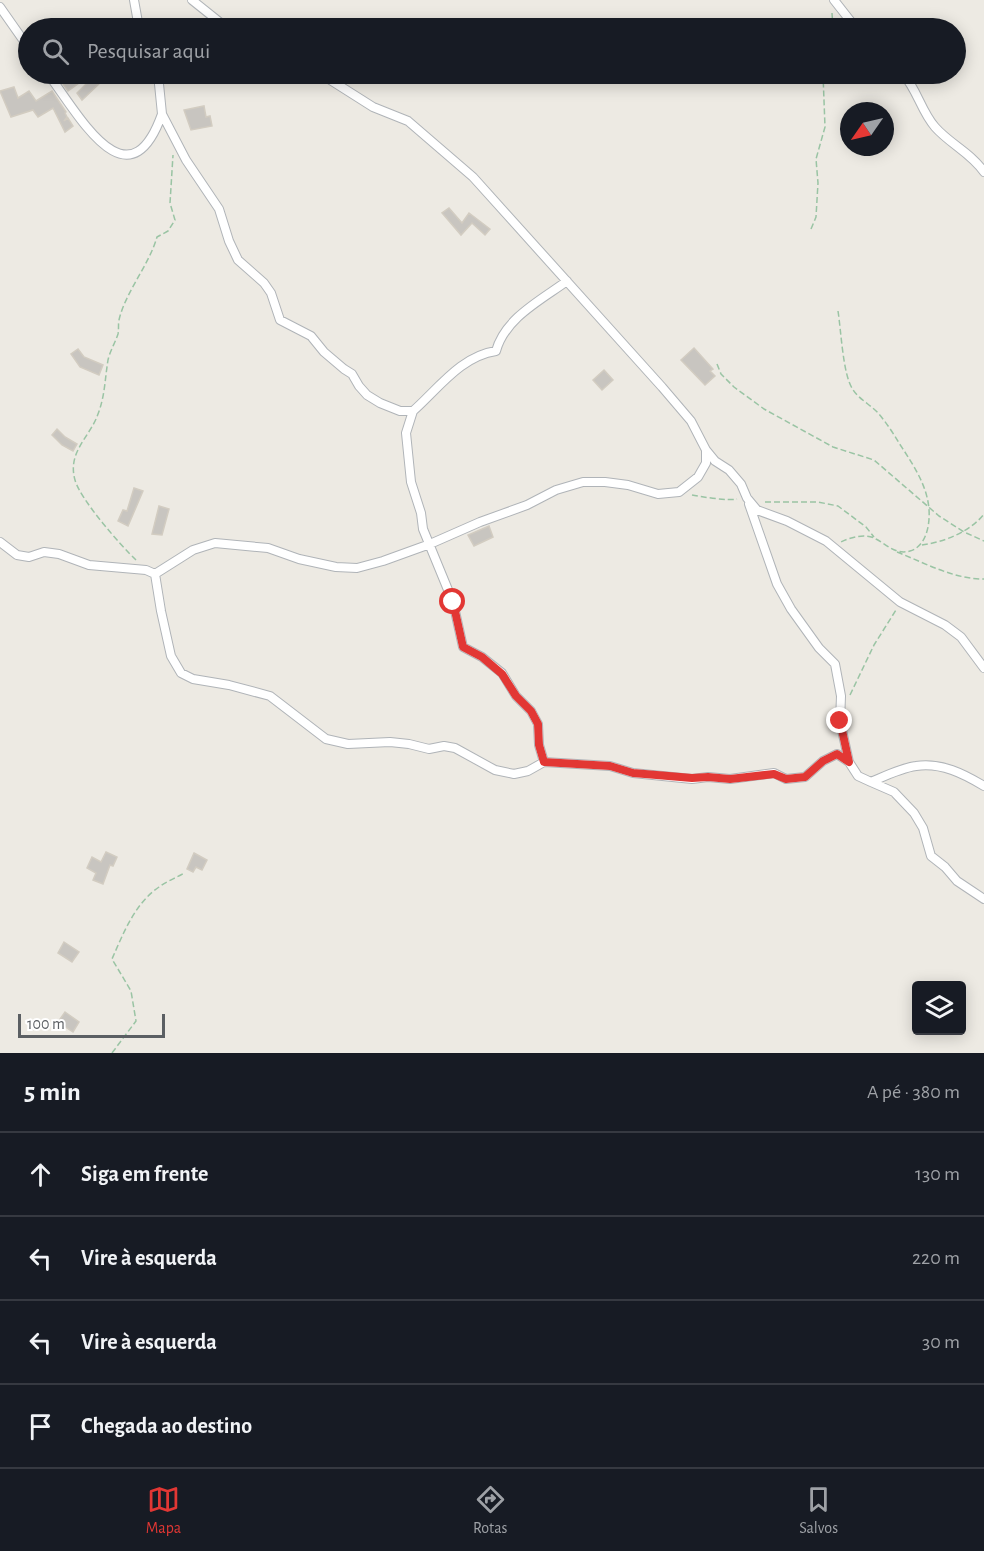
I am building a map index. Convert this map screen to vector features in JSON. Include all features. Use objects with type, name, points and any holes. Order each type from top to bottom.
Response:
[{"type":"street","points":[[134,0],[137,18]]},
{"type":"street","points":[[192,0],[214,18]]},
{"type":"street","points":[[834,0],[848,18]]},
{"type":"street","points":[[0,7],[18,33]]},
{"type":"street","points":[[55,84],[98,141],[113,153],[126,155],[141,151],[150,143],[162,114]]},
{"type":"street","points":[[159,84],[162,114],[186,160],[219,209],[229,241],[238,260],[254,273],[271,293],[280,320],[311,336],[324,352],[352,374],[367,395],[380,404],[400,411],[413,411]]},
{"type":"street","points":[[337,84],[373,107],[408,121],[473,177],[662,387],[691,422],[706,450],[715,461],[729,470],[741,484],[777,584],[791,609],[819,648],[835,664],[841,696],[840,721],[849,762],[858,776],[894,792],[914,813],[923,828],[931,856],[957,881],[984,899]]},
{"type":"street","points":[[908,84],[925,115],[937,130],[977,162],[984,172]]},
{"type":"street","points":[[544,762],[539,745],[538,724],[531,711],[516,696],[502,674],[482,657],[463,647],[453,602],[423,529],[411,482],[406,433],[413,411],[453,371],[484,353],[496,351],[500,338],[517,318],[567,281]]},
{"type":"street","points":[[0,542],[18,555],[29,557],[44,552],[59,554],[89,565],[151,572],[193,550],[215,543],[268,548],[299,559],[336,567],[357,568],[430,544],[527,505],[556,490],[583,483],[605,482],[628,485],[658,494],[679,492],[698,477],[706,463],[706,450]]},
{"type":"street","points":[[747,498],[757,510],[787,521],[826,541],[900,602],[945,625],[961,637],[984,668]]},
{"type":"street","points":[[151,572],[171,656],[181,673],[193,679],[229,685],[270,696],[326,739],[348,744],[390,742],[429,749],[444,746],[455,748],[495,770],[514,774],[528,771],[544,762],[610,766],[633,773],[692,778],[730,779],[774,774],[786,779],[805,777],[823,761],[837,754],[849,762]]},
{"type":"street","points":[[871,782],[917,766],[944,767],[965,774],[984,786]]},
{"type":"path","points":[[832,11],[832,18]]},
{"type":"path","points":[[810,229],[816,217],[818,183],[816,159],[825,127],[823,84]]},
{"type":"path","points":[[151,572],[97,516],[75,482],[73,466],[76,450],[97,418],[108,373],[108,359],[118,333],[119,319],[139,273],[152,253],[157,237],[168,231],[175,220],[170,203],[174,137]]},
{"type":"path","points":[[838,311],[846,371],[851,387],[879,414],[921,478],[927,495],[930,515],[921,545]]},
{"type":"path","points":[[717,364],[721,374],[756,404],[833,447],[874,460],[926,506],[964,532],[984,542]]},
{"type":"path","points":[[679,492],[729,501],[747,498],[758,503],[768,501],[818,502],[838,506],[866,527],[875,538],[897,551],[925,565],[965,578],[984,579]]},
{"type":"path","points":[[897,551],[910,551],[921,545],[932,544],[964,532],[984,514]]},
{"type":"path","points":[[826,541],[836,544],[860,536],[875,538]]},
{"type":"path","points":[[847,700],[874,645],[900,602]]},
{"type":"path","points":[[112,1053],[136,1021],[131,991],[112,959],[126,927],[140,905],[157,887],[184,873]]},
{"type":"building","points":[[63,84],[78,84],[68,91]]},
{"type":"building","points":[[86,84],[99,84],[82,100],[77,93]]},
{"type":"building","points":[[14,87],[18,98],[29,91],[36,101],[52,91],[66,112],[67,117],[64,121],[68,118],[73,126],[65,132],[53,108],[38,117],[33,110],[11,117],[0,91]]},
{"type":"building","points":[[204,106],[206,117],[210,116],[212,126],[191,130],[184,110]]},
{"type":"building","points":[[449,208],[462,223],[469,213],[490,229],[485,235],[472,223],[461,235],[442,213]]},
{"type":"building","points":[[694,348],[713,369],[710,371],[715,376],[705,385],[681,360]]},
{"type":"building","points":[[78,349],[84,357],[103,365],[99,375],[80,367],[71,354]]},
{"type":"building","points":[[604,370],[613,380],[602,390],[593,380]]},
{"type":"building","points":[[57,429],[77,444],[73,451],[62,445],[52,435]]},
{"type":"building","points":[[134,488],[143,491],[128,526],[118,521],[123,510],[127,511]]},
{"type":"building","points":[[159,506],[169,509],[162,535],[152,534]]},
{"type":"building","points":[[489,526],[493,537],[474,546],[468,535]]},
{"type":"building","points":[[106,852],[117,857],[113,866],[110,865],[103,884],[93,880],[96,873],[87,868],[92,857],[101,862]]},
{"type":"building","points":[[194,853],[207,860],[202,870],[196,867],[193,872],[187,869]]},
{"type":"building","points":[[64,942],[79,952],[72,962],[58,953]]},
{"type":"building","points":[[65,1012],[79,1022],[73,1032],[58,1022]]},
{"type":"route","points":[[453,602],[463,647],[482,657],[502,674],[516,696],[531,711],[538,724],[539,745],[544,762],[610,766],[633,773],[692,778],[730,779],[761,774],[774,774],[786,779],[805,777],[823,761],[837,754],[849,762],[840,721]]}]
